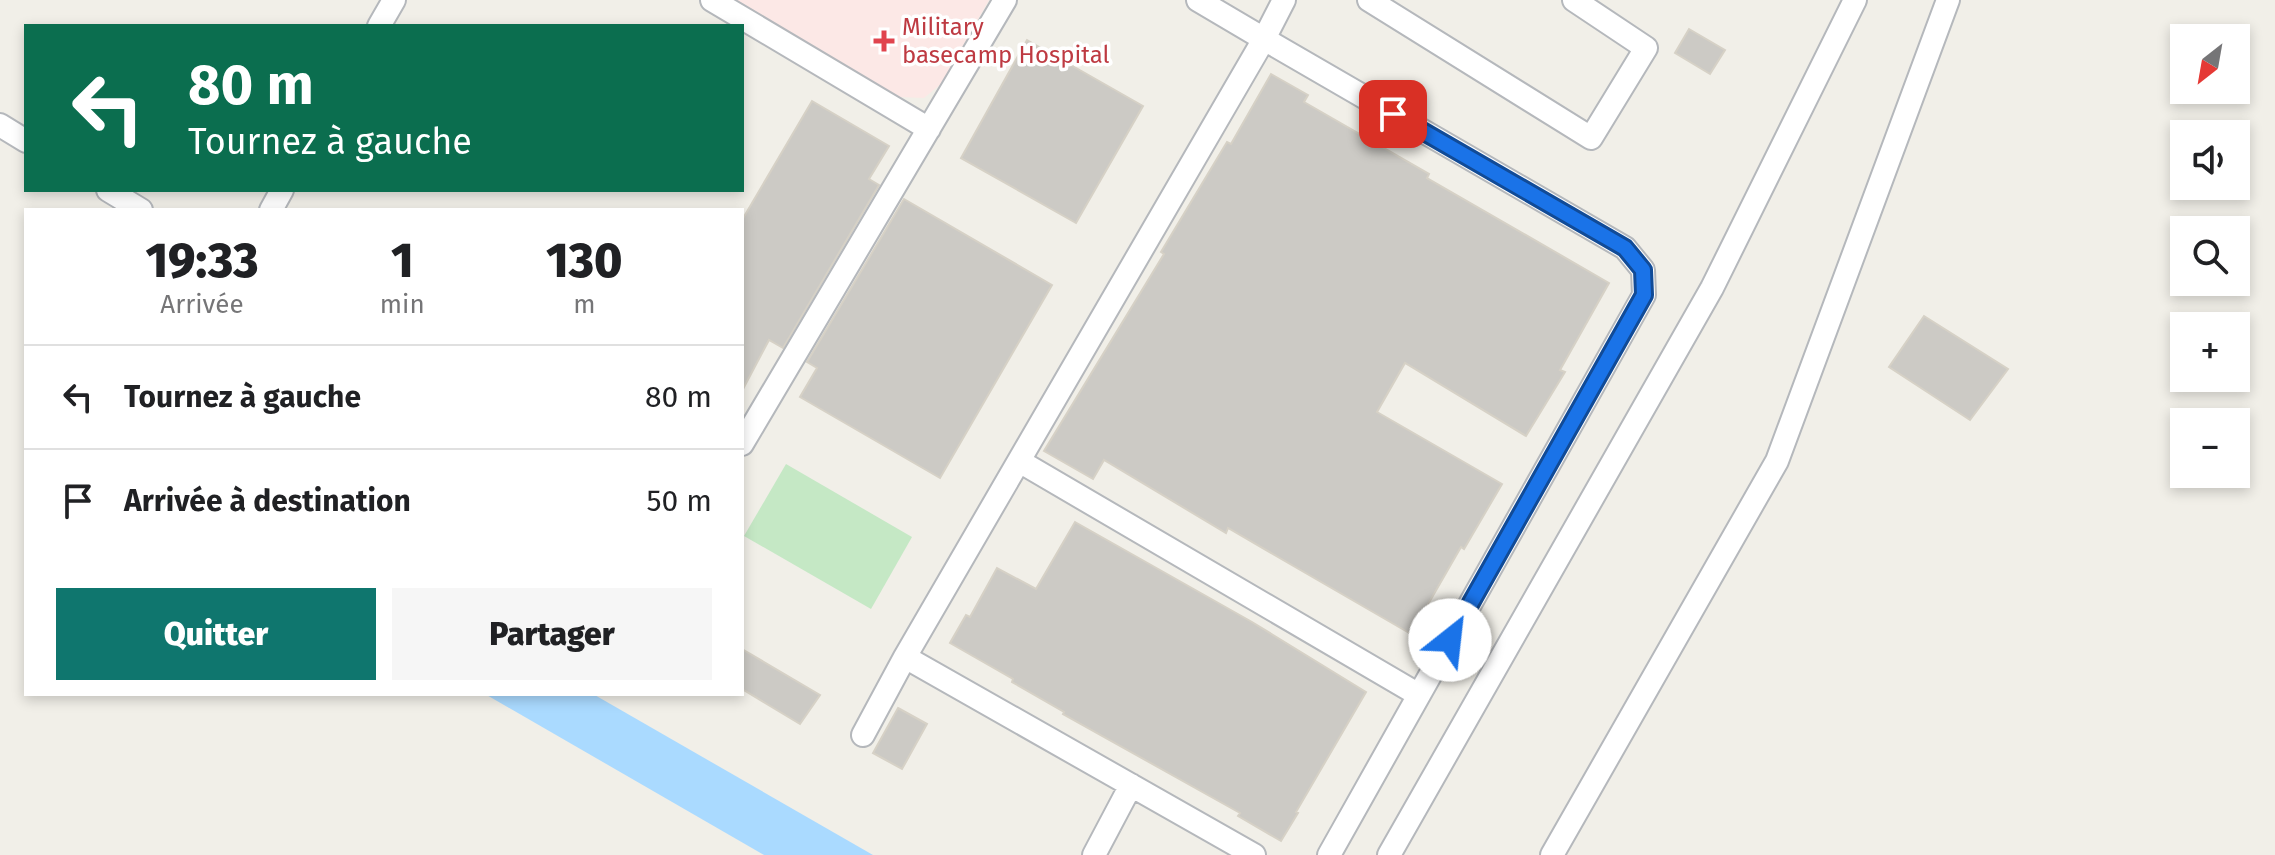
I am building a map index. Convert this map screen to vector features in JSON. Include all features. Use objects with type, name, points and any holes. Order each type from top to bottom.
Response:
[{"type":"lane","points":[[380,24],[394,0]]},
{"type":"lane","points":[[712,0],[929,129]]},
{"type":"lane","points":[[744,441],[1005,0]]},
{"type":"lane","points":[[1198,0],[1625,248],[1643,270],[1644,295],[1329,855]]},
{"type":"lane","points":[[863,735],[1284,0]]},
{"type":"lane","points":[[1369,0],[1591,138],[1646,48],[1574,0]]},
{"type":"lane","points":[[1389,855],[1712,288],[1855,0]]},
{"type":"lane","points":[[1552,855],[1777,461],[1948,0]]},
{"type":"lane","points":[[1,128],[24,140]]},
{"type":"lane","points":[[111,192],[138,208]]},
{"type":"lane","points":[[1019,461],[1419,695]]},
{"type":"lane","points":[[905,657],[1254,855]]},
{"type":"lane","points":[[1094,855],[1131,785]]},
{"type":"shaded area","name":"Military basecamp Hospital","points":[[730,0],[989,0],[941,84],[924,98],[899,97]]},
{"type":"green space","points":[[786,464],[912,537],[871,609],[744,536]]},
{"type":"water","points":[[488,696],[596,696],[873,855],[764,855]]},
{"type":"building","points":[[1689,29],[1725,50],[1710,74],[1675,53]]},
{"type":"building","points":[[1027,40],[1143,106],[1076,223],[961,158]]},
{"type":"building","points":[[1271,74],[1308,95],[1304,102],[1429,174],[1427,178],[1609,283],[1560,370],[1565,372],[1526,436],[1405,363],[1377,412],[1502,484],[1411,634],[1228,528],[1226,533],[1104,460],[1093,479],[1044,451],[1164,254],[1161,252],[1227,142],[1231,144]]},
{"type":"building","points":[[812,101],[889,146],[869,179],[879,185],[783,348],[769,340],[744,387],[744,217]]},
{"type":"building","points":[[904,199],[1052,285],[940,478],[800,397],[817,368],[807,362]]},
{"type":"building","points":[[1924,316],[2008,369],[1970,420],[1889,367]]},
{"type":"building","points":[[1075,522],[1252,622],[1366,692],[1281,841],[1238,816],[1240,813],[1063,714],[1012,682],[1013,679],[950,643],[966,615],[970,617],[997,568],[1036,589]]},
{"type":"building","points":[[744,650],[820,695],[800,724],[744,690]]},
{"type":"building","points":[[898,708],[927,724],[902,769],[873,753]]},
{"type":"place","name":"Military basecamp Hospital","points":[[884,41]]},
{"type":"route","points":[[1393,114],[1625,248],[1643,270],[1644,295],[1450,640]]}]
